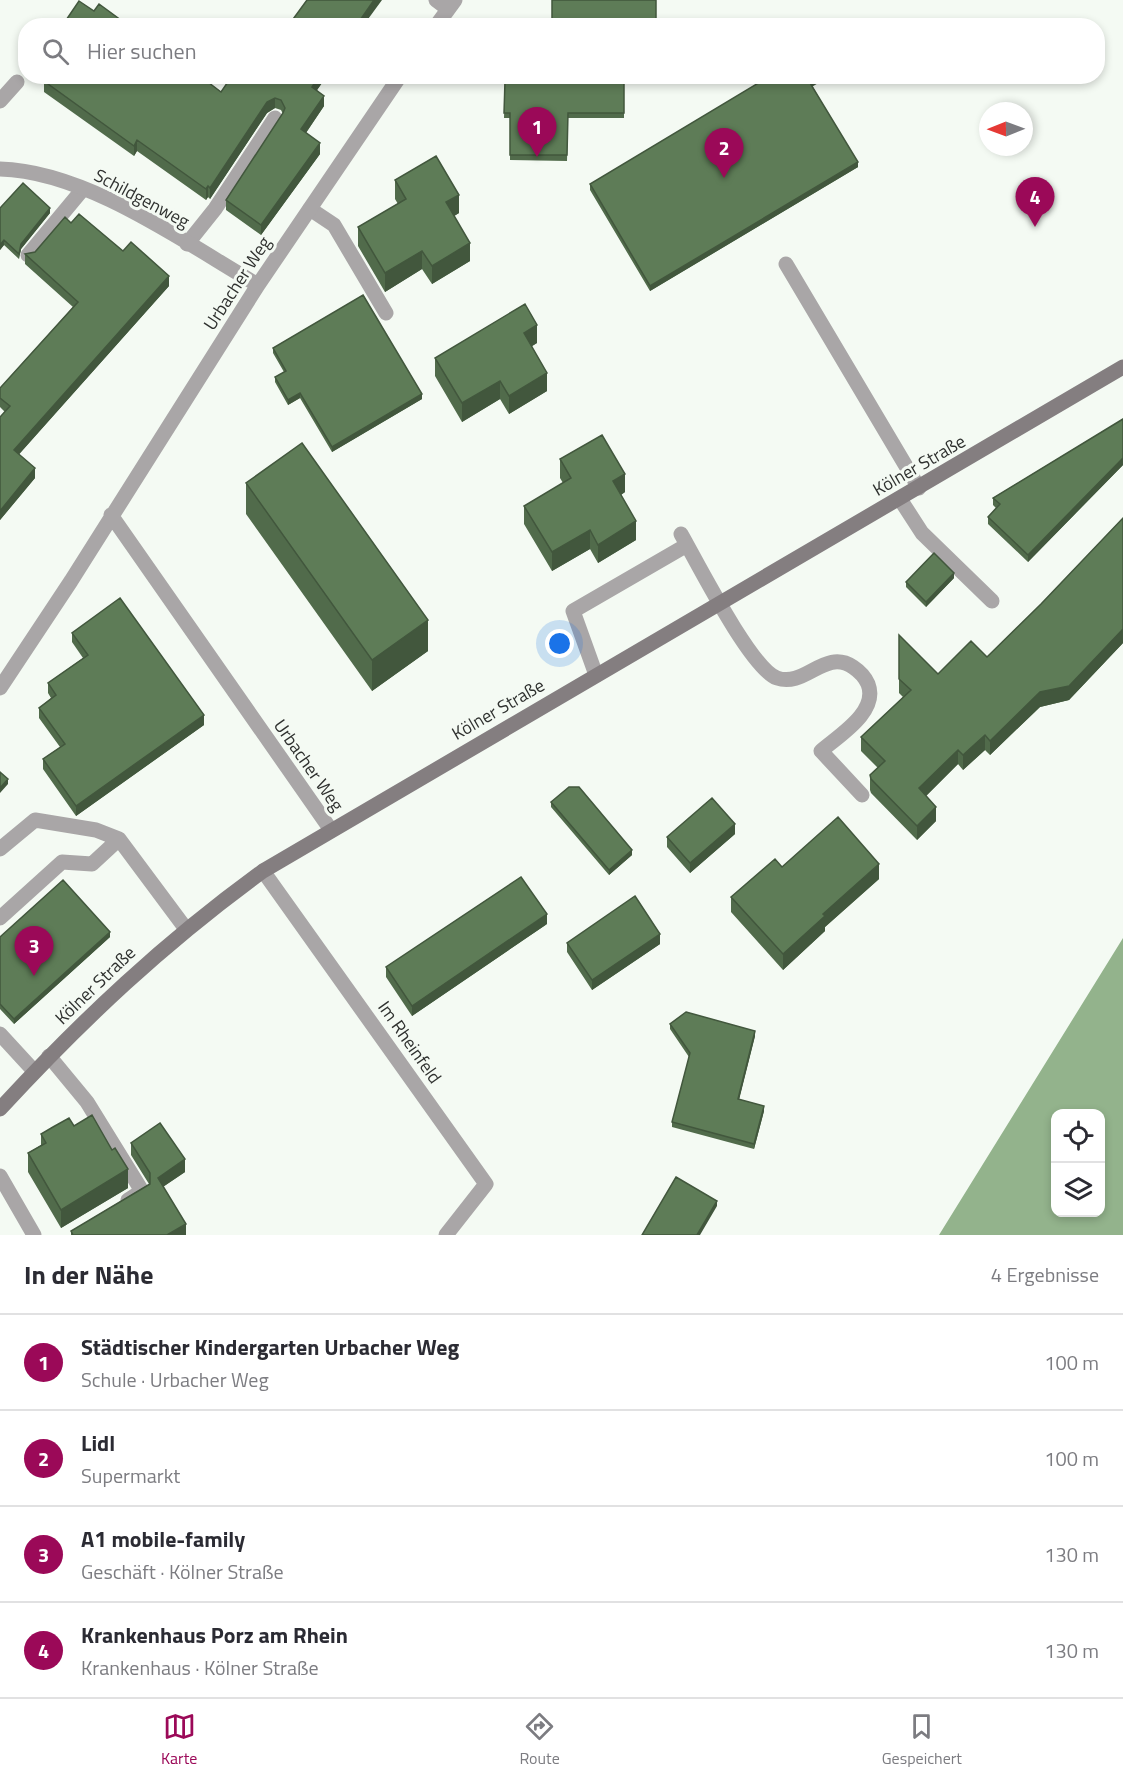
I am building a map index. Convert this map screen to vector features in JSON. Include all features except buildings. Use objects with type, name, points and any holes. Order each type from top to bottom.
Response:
[{"type":"main road","name":"Kölner Straße","points":[[0,1109],[34,1071],[148,960],[263,871],[1123,367]]},
{"type":"street","points":[[439,18],[446,3]]},
{"type":"street","points":[[0,101],[17,82]]},
{"type":"street","name":"Urbacher Weg","points":[[0,688],[258,285],[395,84]]},
{"type":"street","points":[[187,244],[215,209],[275,118]]},
{"type":"street","name":"Schildgenweg","points":[[0,169],[26,170],[107,199],[258,285]]},
{"type":"street","points":[[28,255],[83,189]]},
{"type":"street","points":[[310,208],[333,225],[386,313]]},
{"type":"street","points":[[786,264],[919,488]]},
{"type":"street","points":[[900,499],[922,533],[992,601]]},
{"type":"street","name":"Urbacher Weg","points":[[111,515],[331,830]]},
{"type":"street","points":[[596,675],[573,611],[684,539],[750,652],[776,678],[794,679],[831,661],[851,665],[860,672],[868,684],[869,703],[864,713],[821,751],[862,795]]},
{"type":"street","points":[[0,849],[35,820],[96,830],[119,839],[186,929]]},
{"type":"street","points":[[0,918],[62,862],[92,864],[119,839]]},
{"type":"street","name":"Im Rheinfeld","points":[[263,871],[486,1184],[446,1235]]},
{"type":"street","points":[[0,1034],[34,1071]]},
{"type":"street","points":[[49,1056],[87,1102],[142,1191],[114,1208]]},
{"type":"street","points":[[0,1176],[34,1235]]},
{"type":"shaded area","points":[[1123,938],[1123,1235],[939,1235]]},
{"type":"place","name":"Städtischer Kindergarten Urbacher Weg","points":[[537,157]]},
{"type":"place","name":"Lidl","points":[[724,178]]},
{"type":"place","name":"Krankenhaus Porz am Rhein","points":[[1035,227]]},
{"type":"place","name":"A1 mobile-family","points":[[34,976]]}]
